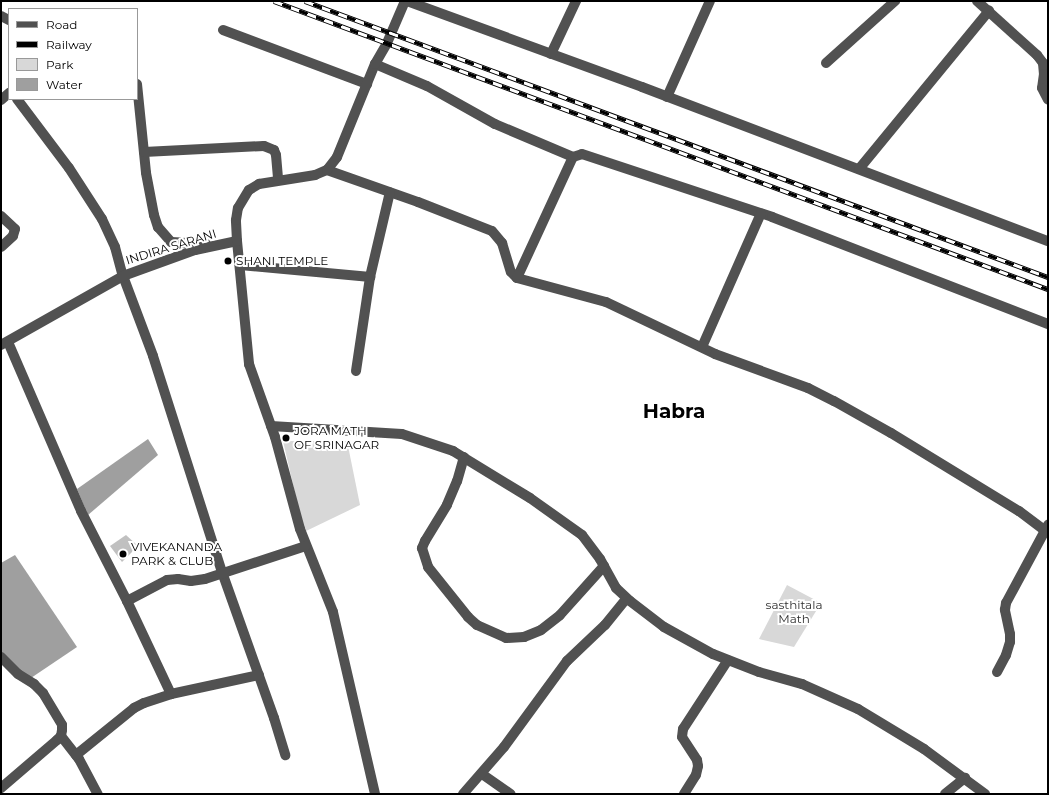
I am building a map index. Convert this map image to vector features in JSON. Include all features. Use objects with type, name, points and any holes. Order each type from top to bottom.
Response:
[{"type":"street","points":[[375,794],[333,612],[306,546],[275,437],[250,364],[236,220],[238,208],[243,198],[249,190],[259,184],[314,175],[328,170],[337,157],[375,64],[387,43],[406,1],[668,97],[1048,241]]},
{"type":"street","points":[[551,54],[576,1]]},
{"type":"street","points":[[668,97],[710,1]]},
{"type":"street","points":[[826,63],[895,1]]},
{"type":"street","points":[[977,1],[1043,63],[1044,74],[1042,88],[1048,100]]},
{"type":"street","points":[[859,169],[989,11]]},
{"type":"street","points":[[224,30],[367,84]]},
{"type":"street","points":[[375,64],[427,86],[495,124],[573,157],[582,154],[589,155],[761,213],[1048,324]]},
{"type":"street","points":[[138,94],[144,152],[154,215],[158,227],[171,242],[190,244],[224,244]]},
{"type":"street","points":[[18,100],[69,168],[102,219],[115,247],[123,276],[156,364],[222,572],[259,675],[285,755]]},
{"type":"street","points":[[144,152],[264,146],[274,150],[276,155],[278,180]]},
{"type":"street","points":[[517,278],[573,157]]},
{"type":"street","points":[[328,170],[390,192],[492,232],[502,243],[511,272],[517,278],[606,302],[736,362],[808,388],[834,401],[891,433],[1047,530],[1006,603],[1005,610],[1010,634],[1010,642],[1006,655],[997,672]]},
{"type":"street","points":[[356,371],[370,277],[390,192]]},
{"type":"street","points":[[702,347],[761,213]]},
{"type":"street","points":[[1,216],[15,229],[13,236],[1,247]]},
{"type":"street","name":"INDIRA SARANI","points":[[3,341],[123,276],[195,250],[238,240]]},
{"type":"street","points":[[240,265],[370,277]]},
{"type":"street","points":[[3,341],[81,511],[127,601],[171,694]]},
{"type":"street","points":[[271,426],[402,434],[453,451],[569,524],[592,545],[616,588],[626,598],[664,627],[713,654],[759,672],[802,684],[858,709],[924,749],[985,794]]},
{"type":"street","points":[[464,457],[457,481],[447,505],[422,548],[428,567],[468,617],[477,625],[497,635],[513,639],[524,638],[541,630],[560,615],[604,566]]},
{"type":"street","points":[[127,601],[167,580],[178,579],[191,581],[205,578],[306,546]]},
{"type":"street","points":[[463,794],[482,774],[532,710],[567,661],[605,625],[626,598]]},
{"type":"street","points":[[1,657],[18,674],[34,684],[42,693],[62,725],[61,736],[76,755],[98,794]]},
{"type":"street","points":[[684,794],[696,775],[698,766],[697,760],[682,737],[683,730],[728,660]]},
{"type":"street","points":[[76,755],[134,708],[144,703],[171,694],[259,675]]},
{"type":"street","points":[[1,788],[61,736]]},
{"type":"street","points":[[482,774],[511,794]]},
{"type":"street","points":[[945,794],[965,778]]},
{"type":"green space","points":[[283,441],[347,441],[360,505],[304,532]]},
{"type":"green space","name":"sasthitala Math","points":[[787,585],[821,603],[794,647],[759,639]]},
{"type":"water","points":[[148,439],[158,455],[88,515],[77,489]]},
{"type":"water","points":[[15,555],[77,647],[25,682],[1,651],[1,563]]},
{"type":"building","name":"VIVEKANANDA PARK & CLUB","points":[[126,535],[138,546],[122,562],[110,546]]},
{"type":"railway","points":[[274,1],[1048,289]]},
{"type":"railway","points":[[305,1],[1048,277]]},
{"type":"place","name":"SHANI TEMPLE","points":[[228,261]]},
{"type":"place","name":"JORA MATH OF SRINAGAR","points":[[286,438]]},
{"type":"place","name":"VIVEKANANDA PARK & CLUB","points":[[123,554]]},
{"type":"district","name":"Habra","points":[[674,411]]}]
